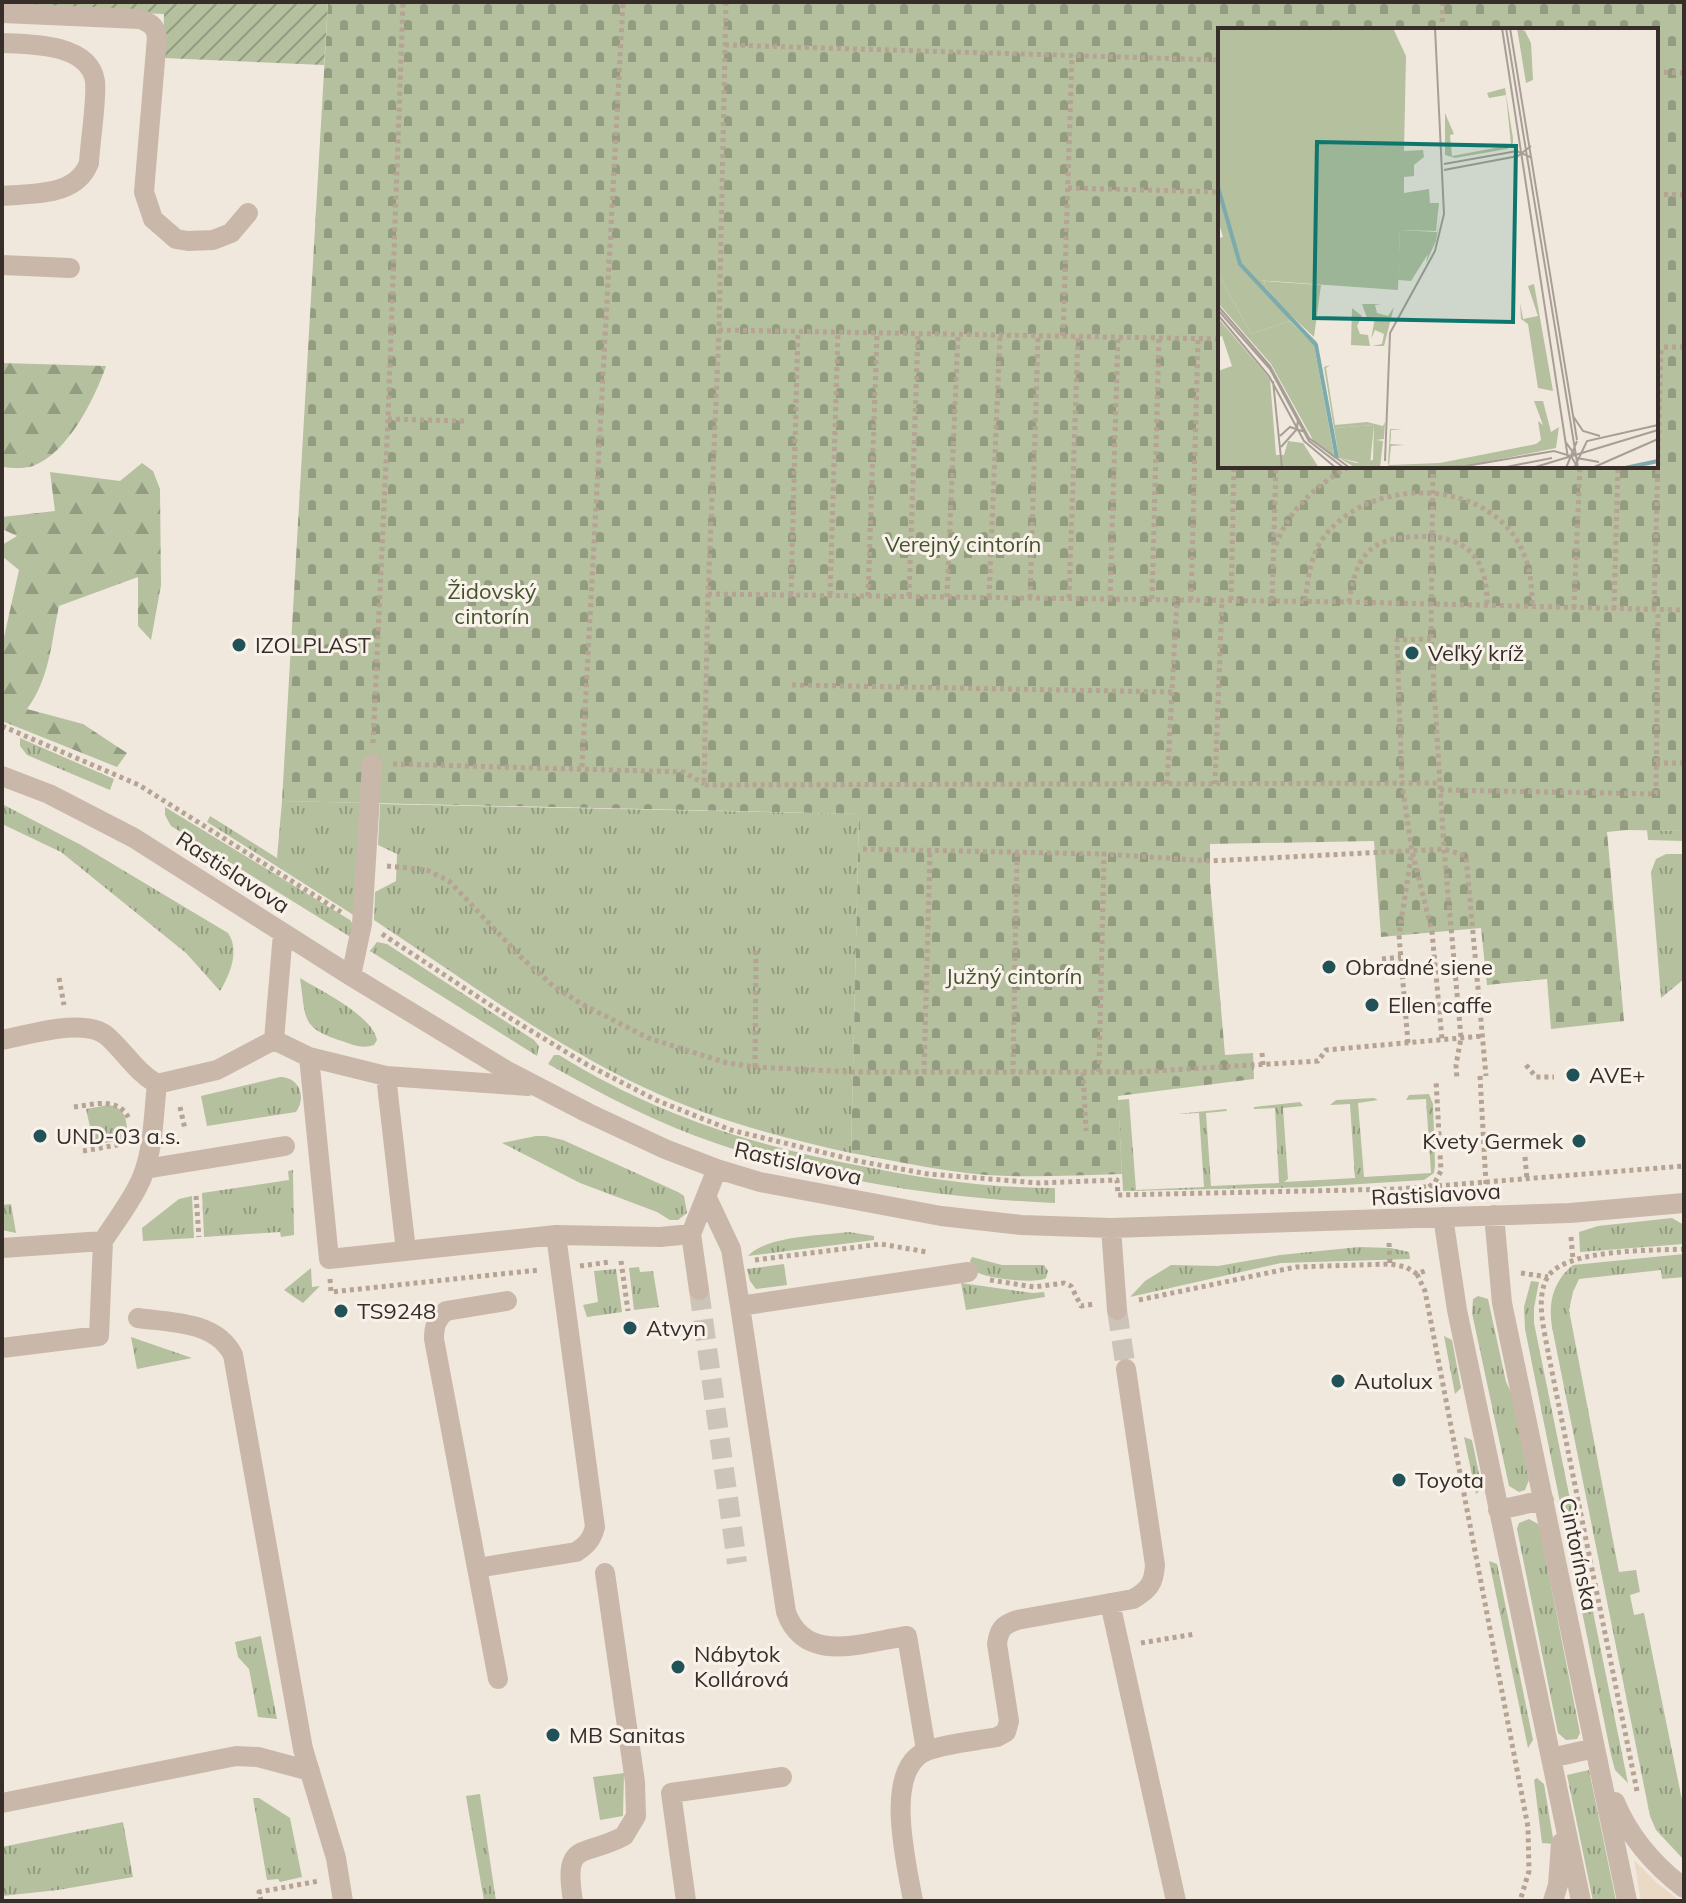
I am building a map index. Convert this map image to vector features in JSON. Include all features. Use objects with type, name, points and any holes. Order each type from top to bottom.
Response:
[{"type":"street","points":[[2,13],[140,19],[155,28],[157,37],[144,192],[153,219],[176,239],[213,240],[231,233],[248,213]]},
{"type":"street","points":[[2,43],[61,48],[75,55],[95,79],[89,163],[84,175],[63,189],[2,196]]},
{"type":"street","points":[[2,265],[70,268]]},
{"type":"street","points":[[351,976],[362,924],[372,764]]},
{"type":"street","name":"Rastislavova","points":[[2,776],[49,794],[134,838],[351,976],[538,1087],[665,1149],[760,1182],[941,1216],[1021,1225],[1111,1228],[1570,1213],[1684,1203]]},
{"type":"street","points":[[274,1040],[283,933]]},
{"type":"street","points":[[2,1040],[79,1027],[92,1028],[105,1034],[142,1074],[157,1084],[217,1070],[274,1040]]},
{"type":"street","points":[[274,1040],[309,1057],[386,1076],[538,1087]]},
{"type":"street","points":[[309,1057],[329,1259],[556,1235],[660,1237],[691,1234]]},
{"type":"street","points":[[386,1076],[406,1251]]},
{"type":"street","points":[[2,1348],[99,1336],[103,1241],[138,1187],[145,1169],[152,1137],[157,1084]]},
{"type":"street","points":[[145,1169],[285,1146]]},
{"type":"street","points":[[699,1290],[691,1234],[717,1169]]},
{"type":"street","points":[[707,1198],[731,1249],[786,1612],[792,1628],[804,1640],[833,1647],[907,1636],[926,1750]]},
{"type":"street","name":"Cintorínska","points":[[1494,1215],[1502,1303],[1627,1901]]},
{"type":"street","points":[[1443,1217],[1457,1310],[1581,1901]]},
{"type":"street","points":[[1111,1228],[1117,1310]]},
{"type":"street","points":[[477,1568],[576,1552],[586,1546],[593,1536],[595,1527],[556,1235]]},
{"type":"street","points":[[2,1248],[103,1241]]},
{"type":"street","points":[[740,1306],[968,1272]]},
{"type":"street","points":[[498,1679],[434,1328],[438,1317],[446,1311],[507,1301]]},
{"type":"street","points":[[138,1318],[215,1333],[227,1343],[233,1355],[303,1749],[343,1901]]},
{"type":"street","points":[[913,1901],[899,1819],[902,1786],[913,1762],[926,1750],[997,1737],[1006,1732],[1009,1721],[997,1644],[999,1631],[1005,1624],[1133,1599],[1145,1592],[1154,1581],[1155,1565],[1126,1369]]},
{"type":"street","points":[[1498,1510],[1544,1500]]},
{"type":"street","points":[[573,1901],[570,1878],[576,1855],[583,1849],[624,1836],[636,1816],[634,1772],[605,1573]]},
{"type":"street","points":[[1110,1603],[1176,1901]]},
{"type":"street","points":[[1551,1758],[1596,1753],[1630,1833],[1655,1862],[1684,1888]]},
{"type":"street","points":[[2,1803],[236,1756],[258,1757],[310,1771]]},
{"type":"street","points":[[686,1901],[671,1793],[782,1777]]},
{"type":"street","points":[[1553,1901],[1560,1867],[1562,1811]]},
{"type":"path","points":[[403,2],[372,764],[684,772],[704,785],[1402,784],[1656,794],[1658,468]]},
{"type":"path","points":[[582,767],[623,2]]},
{"type":"path","points":[[704,785],[726,2]]},
{"type":"path","points":[[1442,28],[1443,2]]},
{"type":"path","points":[[725,45],[1218,60]]},
{"type":"path","points":[[1063,336],[1072,55]]},
{"type":"path","points":[[1658,72],[1684,73]]},
{"type":"path","points":[[1068,188],[1218,192]]},
{"type":"path","points":[[1658,194],[1684,195]]},
{"type":"path","points":[[719,330],[1218,339]]},
{"type":"path","points":[[791,595],[798,331]]},
{"type":"path","points":[[830,595],[838,332]]},
{"type":"path","points":[[868,596],[877,333]]},
{"type":"path","points":[[909,596],[918,334]]},
{"type":"path","points":[[947,597],[958,334]]},
{"type":"path","points":[[989,597],[1000,335]]},
{"type":"path","points":[[1030,598],[1038,336]]},
{"type":"path","points":[[1069,598],[1078,336]]},
{"type":"path","points":[[1110,599],[1118,337]]},
{"type":"path","points":[[1152,599],[1159,338]]},
{"type":"path","points":[[1191,600],[1198,339]]},
{"type":"path","points":[[1658,435],[1659,347],[1684,347]]},
{"type":"path","points":[[388,419],[465,421]]},
{"type":"path","points":[[1231,600],[1234,468]]},
{"type":"path","points":[[1272,601],[1276,468]]},
{"type":"path","points":[[1273,552],[1291,516],[1321,485],[1347,468]]},
{"type":"path","points":[[1433,468],[1431,639],[1444,849],[1461,1038],[1457,1079]]},
{"type":"path","points":[[1574,608],[1580,468]]},
{"type":"path","points":[[1614,609],[1618,468]]},
{"type":"path","points":[[1305,601],[1315,554],[1324,537],[1339,520],[1356,508],[1385,496],[1432,494],[1461,498],[1481,508],[1514,538],[1523,550],[1529,569],[1532,607]]},
{"type":"path","points":[[1349,602],[1352,579],[1370,550],[1400,537],[1432,537],[1454,540],[1479,560],[1487,586],[1487,605]]},
{"type":"path","points":[[708,594],[1305,601],[1684,610]]},
{"type":"path","points":[[1167,784],[1177,600]]},
{"type":"path","points":[[1215,784],[1222,600]]},
{"type":"path","points":[[1431,639],[1397,640],[1402,784],[1412,851],[1432,932],[1442,1039]]},
{"type":"path","points":[[792,685],[1172,692]]},
{"type":"path","points":[[2,726],[139,785],[384,935],[510,1018],[600,1071],[656,1100],[731,1130],[795,1147],[928,1174],[1039,1183],[1117,1180],[1118,1195],[1428,1188],[1684,1166]]},
{"type":"path","points":[[1656,763],[1684,763]]},
{"type":"path","points":[[863,849],[1104,854],[1210,861],[1444,849],[1466,856],[1483,1036],[1486,1184]]},
{"type":"path","points":[[924,1073],[930,850]]},
{"type":"path","points":[[1408,1043],[1399,935],[1412,851]]},
{"type":"path","points":[[1013,1073],[1017,852]]},
{"type":"path","points":[[1099,1072],[1104,854]]},
{"type":"path","points":[[366,864],[427,870],[449,881],[522,958],[552,985],[580,1003],[648,1038],[704,1057],[755,1067],[853,1072],[1099,1072],[1318,1061],[1326,1050],[1483,1036]]},
{"type":"path","points":[[755,1067],[756,950]]},
{"type":"path","points":[[1382,959],[1401,957]]},
{"type":"path","points":[[59,978],[66,1011]]},
{"type":"path","points":[[1388,1003],[1405,1002]]},
{"type":"path","points":[[1262,1053],[1263,1065]]},
{"type":"path","points":[[1526,1065],[1536,1077],[1554,1077]]},
{"type":"path","points":[[1083,1072],[1086,1131]]},
{"type":"path","points":[[1428,1188],[1441,1171],[1436,1080]]},
{"type":"path","points":[[179,1097],[185,1129]]},
{"type":"path","points":[[74,1107],[109,1102],[126,1112],[130,1120],[128,1136],[123,1142],[83,1151]]},
{"type":"path","points":[[1525,1157],[1527,1180]]},
{"type":"path","points":[[196,1196],[199,1237]]},
{"type":"path","points":[[1638,1792],[1541,1308],[1548,1277],[1565,1263],[1587,1257],[1684,1249]]},
{"type":"path","points":[[621,1261],[628,1311]]},
{"type":"path","points":[[1417,1274],[1425,1291],[1528,1827],[1529,1871],[1520,1901]]},
{"type":"path","points":[[1120,1647],[1195,1634]]},
{"type":"path","points":[[261,1901],[259,1892],[339,1877]]},
{"type":"green space","points":[[2,2],[328,2],[324,65],[163,58],[164,14],[2,7]]},
{"type":"green space","points":[[328,2],[1684,2],[1684,831],[1607,832],[1624,1021],[1551,1029],[1547,979],[1487,985],[1481,928],[1381,937],[1374,841],[1210,844],[1210,882],[1225,1055],[1253,1053],[1254,1079],[1118,1096],[1122,1174],[1003,1176],[851,1153],[859,814],[282,801]]},
{"type":"green space","points":[[2,363],[106,366],[95,393],[69,437],[46,459],[33,466],[2,467]]},
{"type":"green space","points":[[142,463],[153,471],[160,489],[161,585],[151,640],[138,626],[138,577],[59,606],[45,673],[27,709],[83,724],[127,753],[117,767],[2,721],[2,646],[19,570],[2,556],[2,545],[17,536],[2,529],[2,517],[55,511],[50,472],[120,481]]},
{"type":"green space","points":[[20,738],[114,779],[110,790],[27,755],[20,746]]},
{"type":"green space","points":[[282,801],[366,803],[355,916],[207,822],[210,816],[277,858]]},
{"type":"green space","points":[[2,804],[81,845],[228,933],[233,955],[220,991],[186,953],[61,852],[2,824]]},
{"type":"green space","points":[[380,804],[859,814],[851,1153],[745,1126],[643,1087],[539,1030],[374,920],[375,892],[396,881],[397,854],[378,845]]},
{"type":"green space","points":[[165,807],[350,920],[353,924],[352,938],[171,826],[165,815]]},
{"type":"green space","points":[[1647,830],[1684,831],[1684,841],[1648,840]]},
{"type":"green space","points":[[1666,854],[1684,854],[1684,979],[1661,998],[1651,872],[1656,859]]},
{"type":"green space","points":[[377,942],[387,944],[534,1040],[539,1046],[537,1056],[370,951]]},
{"type":"green space","points":[[300,978],[344,1004],[366,1022],[377,1040],[374,1045],[354,1045],[328,1036],[312,1026],[305,1012]]},
{"type":"green space","points":[[554,1055],[667,1111],[742,1137],[820,1158],[909,1175],[981,1184],[1055,1188],[1055,1203],[910,1189],[812,1171],[764,1158],[717,1144],[625,1105],[548,1064]]},
{"type":"green space","points":[[280,1077],[292,1080],[299,1089],[301,1100],[296,1112],[207,1126],[201,1096]]},
{"type":"green space","points":[[1429,1094],[1433,1104],[1435,1166],[1434,1173],[1424,1180],[1312,1187],[1123,1191],[1118,1100],[1129,1099],[1136,1190],[1204,1187],[1199,1113],[1177,1114],[1226,1109],[1206,1113],[1211,1186],[1279,1183],[1275,1108],[1254,1107],[1300,1102],[1303,1106],[1283,1108],[1288,1179],[1284,1182],[1355,1178],[1350,1104],[1330,1105],[1336,1100],[1378,1100],[1358,1103],[1364,1177],[1431,1173],[1426,1099],[1406,1100],[1409,1095]]},
{"type":"green space","points":[[108,1105],[124,1114],[127,1132],[120,1140],[94,1145],[86,1109]]},
{"type":"green space","points":[[536,1136],[563,1140],[678,1192],[684,1196],[687,1213],[678,1220],[670,1220],[657,1212],[580,1183],[502,1143]]},
{"type":"green space","points":[[293,1170],[294,1235],[281,1237],[280,1232],[204,1237],[202,1193],[289,1180],[288,1171]]},
{"type":"green space","points":[[192,1196],[194,1238],[143,1241],[142,1228],[179,1199]]},
{"type":"green space","points":[[11,1204],[16,1233],[2,1230],[2,1205]]},
{"type":"green space","points":[[1672,1218],[1684,1225],[1684,1244],[1580,1252],[1579,1232],[1598,1226]]},
{"type":"green space","points":[[849,1232],[874,1236],[874,1240],[748,1256],[781,1240]]},
{"type":"green space","points":[[1359,1247],[1409,1252],[1410,1259],[1281,1263],[1130,1297],[1145,1281],[1171,1265],[1218,1266],[1280,1255]]},
{"type":"green space","points":[[1684,1254],[1684,1277],[1662,1279],[1661,1270],[1579,1279],[1569,1310],[1619,1572],[1636,1570],[1640,1592],[1630,1595],[1634,1615],[1644,1613],[1684,1810],[1684,1860],[1656,1830],[1650,1816],[1552,1327],[1551,1309],[1557,1285],[1573,1265]]},
{"type":"green space","points":[[972,1257],[1002,1265],[1044,1265],[1048,1271],[1046,1278],[1033,1281],[991,1277],[976,1271],[970,1261]]},
{"type":"green space","points":[[784,1264],[787,1285],[756,1289],[750,1281],[747,1269]]},
{"type":"green space","points":[[639,1267],[640,1272],[653,1271],[659,1307],[634,1310],[629,1268]]},
{"type":"green space","points":[[311,1268],[312,1287],[320,1286],[303,1303],[284,1290]]},
{"type":"green space","points":[[616,1269],[622,1312],[587,1317],[583,1305],[598,1302],[594,1271]]},
{"type":"green space","points":[[1531,1281],[1539,1282],[1534,1323],[1628,1783],[1615,1770],[1611,1755],[1525,1329],[1524,1307]]},
{"type":"green space","points":[[961,1283],[1044,1292],[1045,1297],[966,1310]]},
{"type":"green space","points":[[1478,1296],[1488,1299],[1506,1382],[1512,1394],[1529,1480],[1525,1490],[1519,1492],[1509,1486],[1472,1313],[1473,1299]]},
{"type":"green space","points":[[1444,1336],[1452,1340],[1461,1388],[1455,1394]]},
{"type":"green space","points":[[131,1337],[192,1358],[137,1369]]},
{"type":"green space","points":[[1464,1437],[1472,1440],[1482,1488],[1476,1494]]},
{"type":"green space","points":[[1529,1519],[1538,1524],[1540,1530],[1580,1733],[1577,1739],[1566,1740],[1558,1733],[1517,1529],[1519,1523]]},
{"type":"green space","points":[[1489,1561],[1497,1564],[1533,1740],[1528,1748]]},
{"type":"green space","points":[[261,1636],[277,1719],[258,1717],[249,1669],[238,1657],[235,1642]]},
{"type":"green space","points":[[1589,1770],[1616,1901],[1593,1901],[1567,1775]]},
{"type":"green space","points":[[624,1773],[623,1816],[600,1820],[593,1777]]},
{"type":"green space","points":[[1537,1778],[1544,1784],[1554,1844],[1542,1843],[1534,1780]]},
{"type":"green space","points":[[480,1794],[496,1901],[484,1901],[466,1796]]},
{"type":"green space","points":[[253,1798],[259,1798],[290,1818],[302,1877],[280,1882],[278,1879],[267,1880]]},
{"type":"green space","points":[[123,1822],[133,1877],[2,1896],[2,1847]]},
{"type":"shaded area","points":[[1634,1860],[1657,1883],[1680,1901],[1641,1901]]},
{"type":"tunnel","points":[[699,1290],[737,1563]]},
{"type":"tunnel","points":[[1117,1310],[1126,1369]]},
{"type":"place","name":"IZOLPLAST","points":[[239,645]]},
{"type":"place","name":"Veľký kríž","points":[[1412,653]]},
{"type":"place","name":"Obradné siene","points":[[1329,967]]},
{"type":"place","name":"Ellen caffe","points":[[1372,1005]]},
{"type":"place","name":"AVE+","points":[[1573,1075]]},
{"type":"place","name":"UND-03 a.s.","points":[[40,1136]]},
{"type":"place","name":"Kvety Germek","points":[[1579,1141]]},
{"type":"place","name":"TS9248","points":[[341,1311]]},
{"type":"place","name":"Atvyn","points":[[630,1328]]},
{"type":"place","name":"Autolux","points":[[1338,1381]]},
{"type":"place","name":"Toyota","points":[[1399,1480]]},
{"type":"place","name":"Nábytok Kollárová","points":[[678,1667]]},
{"type":"place","name":"MB Sanitas","points":[[553,1735]]},
{"type":"park label","name":"Verejný cintorín","points":[[963,544]]},
{"type":"park label","name":"Židovský cintorín","points":[[492,604]]},
{"type":"park label","name":"Južný cintorín","points":[[1014,976]]}]
